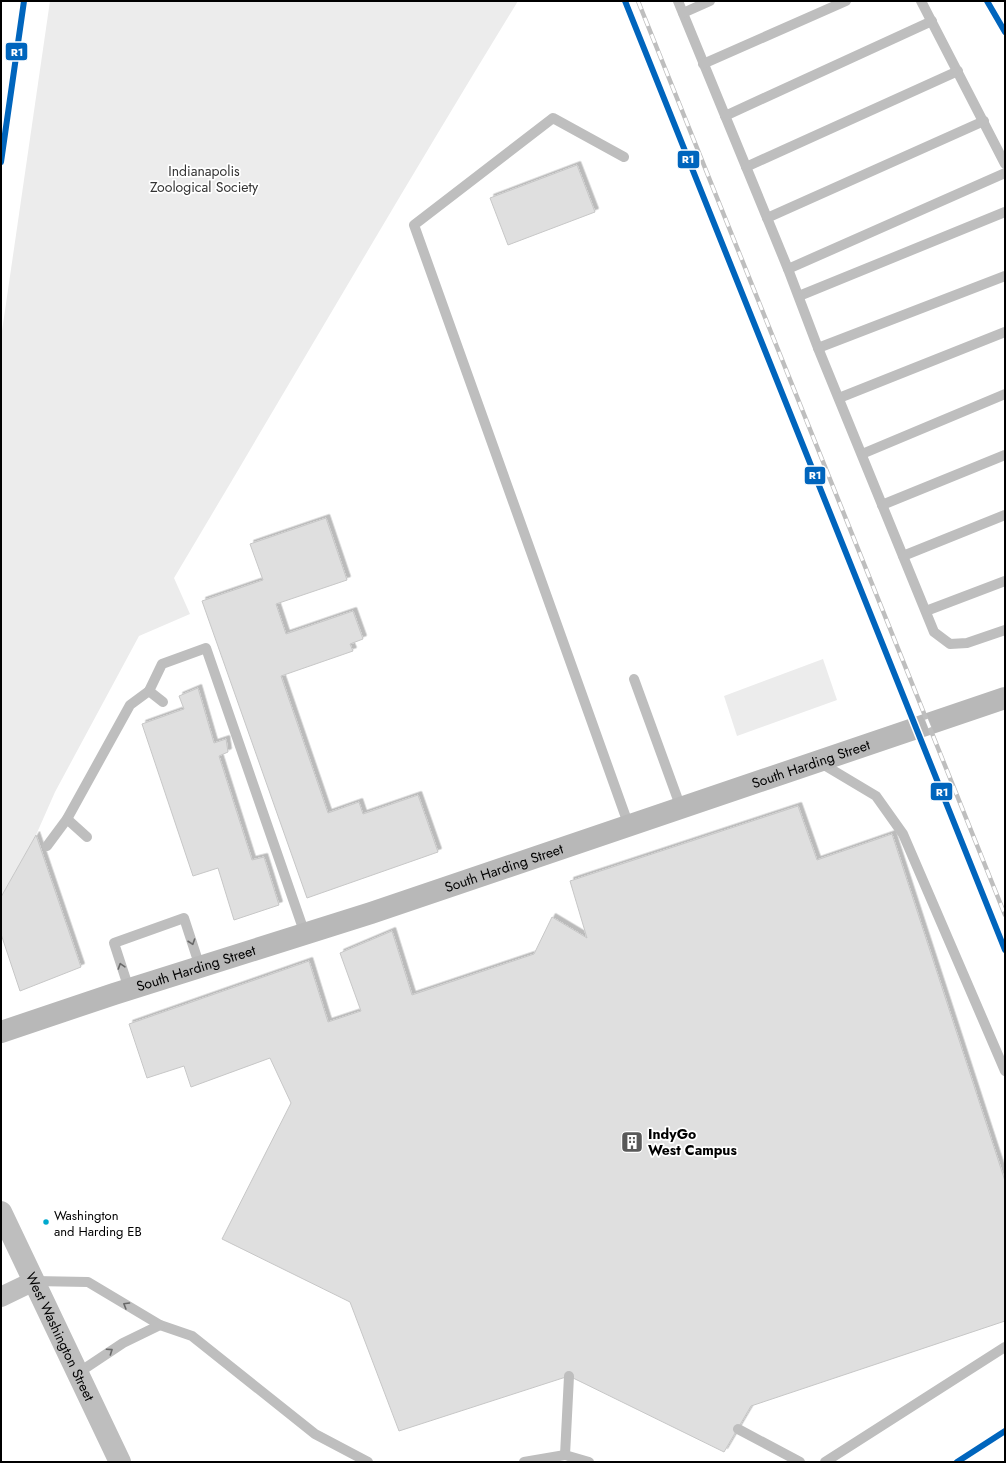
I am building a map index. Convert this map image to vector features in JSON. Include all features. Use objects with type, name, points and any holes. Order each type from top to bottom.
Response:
[{"type":"main road","name":"West Washington Street","points":[[1,1212],[120,1462]]},
{"type":"street","name":"South Harding Street","points":[[1,1032],[129,989],[305,934],[819,762],[1005,698]]},
{"type":"street","points":[[1,1297],[34,1281]]},
{"type":"lane","points":[[678,1],[799,296],[818,348],[934,632],[950,644],[967,643],[1005,630]]},
{"type":"lane","points":[[683,13],[710,1]]},
{"type":"lane","points":[[704,64],[846,1]]},
{"type":"lane","points":[[921,1],[1005,164]]},
{"type":"lane","points":[[725,116],[932,21]]},
{"type":"lane","points":[[746,167],[958,72]]},
{"type":"lane","points":[[624,157],[553,118],[414,225],[629,826]]},
{"type":"lane","points":[[767,218],[984,122]]},
{"type":"lane","points":[[788,269],[1005,173]]},
{"type":"lane","points":[[799,296],[1005,212]]},
{"type":"lane","points":[[818,348],[1005,276]]},
{"type":"lane","points":[[839,398],[1005,332]]},
{"type":"lane","points":[[862,454],[1005,394]]},
{"type":"lane","points":[[882,505],[1005,454]]},
{"type":"lane","points":[[903,556],[1005,515]]},
{"type":"lane","points":[[926,612],[1005,581]]},
{"type":"lane","points":[[47,846],[67,819],[130,705],[149,691],[162,664],[206,648],[305,934]]},
{"type":"lane","points":[[634,679],[681,808]]},
{"type":"lane","points":[[149,691],[163,702]]},
{"type":"lane","points":[[819,762],[876,796],[902,834],[1005,1071]]},
{"type":"lane","points":[[67,819],[87,837]]},
{"type":"lane","points":[[129,989],[114,943],[184,918],[200,967]]},
{"type":"lane","points":[[34,1281],[88,1282],[160,1325],[192,1336],[315,1434],[368,1462]]},
{"type":"lane","points":[[78,1373],[123,1343],[160,1325]]},
{"type":"lane","points":[[825,1462],[1005,1347]]},
{"type":"lane","points":[[565,1455],[568,1376]]},
{"type":"lane","points":[[738,1429],[800,1462]]},
{"type":"lane","points":[[524,1462],[565,1455],[589,1462]]},
{"type":"green space","name":"Indianapolis Zoological Society","points":[[50,1],[518,1],[174,578],[190,614],[139,636],[55,792],[36,835],[1,897],[1,338]]},
{"type":"green space","points":[[823,659],[837,700],[737,736],[724,696]]},
{"type":"building","points":[[577,165],[595,212],[508,245],[490,198]]},
{"type":"building","points":[[326,518],[347,580],[276,604],[286,634],[353,611],[363,639],[350,644],[353,651],[281,676],[328,813],[359,802],[363,814],[418,795],[438,852],[307,898],[202,601],[263,580],[250,544]]},
{"type":"building","points":[[198,688],[214,743],[226,739],[228,752],[219,756],[252,860],[264,857],[279,905],[234,920],[218,868],[193,876],[142,724],[184,709],[179,696]]},
{"type":"building","name":"IndyGo West Campus","points":[[798,806],[817,860],[892,834],[1005,1181],[1005,1321],[751,1406],[724,1452],[569,1376],[399,1431],[350,1302],[222,1239],[291,1103],[270,1058],[191,1087],[184,1066],[147,1078],[129,1024],[309,961],[328,1022],[361,1011],[340,953],[392,931],[412,995],[534,954],[552,917],[587,938],[570,881]]},
{"type":"building","points":[[36,835],[81,967],[20,991],[1,934],[1,897]]},
{"type":"railway","points":[[1,162],[24,1]]},
{"type":"railway","points":[[625,1],[1005,950]]},
{"type":"railway","points":[[638,1],[1005,915]]},
{"type":"railway","points":[[957,1462],[1005,1431]]},
{"type":"transit line","name":"R1","points":[[1,162],[24,1]]},
{"type":"transit line","name":"R1","points":[[625,1],[1005,950]]},
{"type":"transit line","name":"R1","points":[[987,1],[1005,32]]},
{"type":"transit line","name":"R1","points":[[957,1462],[1005,1431]]},
{"type":"place","name":"IndyGo West Campus","points":[[632,1142]]},
{"type":"place","name":"Washington and Harding EB","points":[[46,1222]]}]
